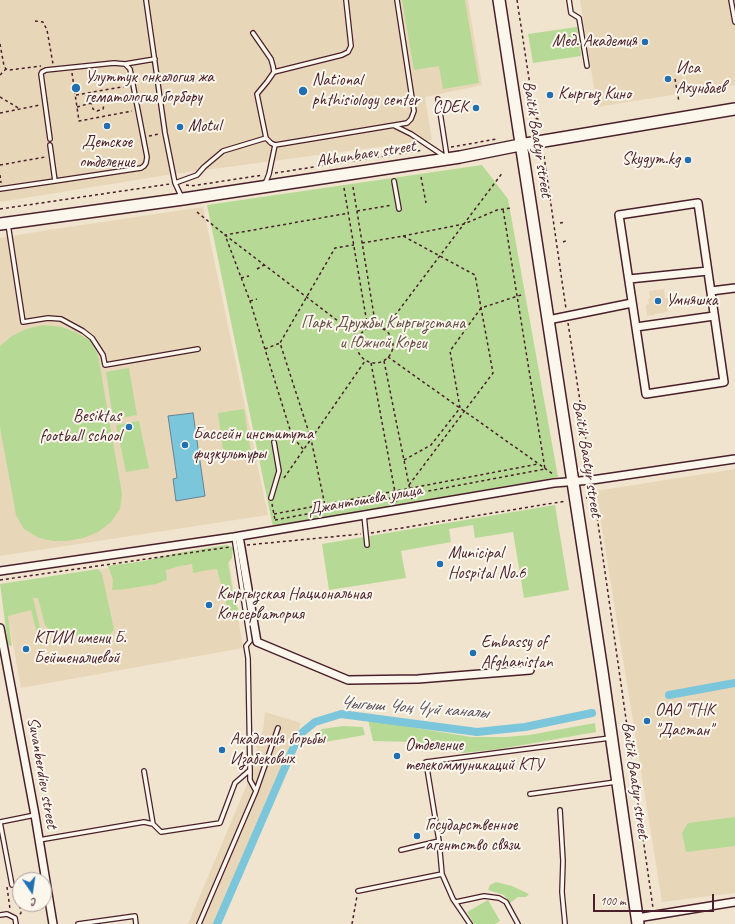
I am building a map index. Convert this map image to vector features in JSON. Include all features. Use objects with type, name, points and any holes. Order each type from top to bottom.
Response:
[{"type":"main road","name":"Baitik Baatyr street","points":[[499,0],[612,738],[637,921]]},
{"type":"main road","name":"Akhunbaev street","points":[[4,223],[183,199],[447,153],[520,145],[735,109]]},
{"type":"street","points":[[698,203],[708,271],[724,382],[646,394],[619,215],[698,203]]},
{"type":"street","points":[[629,279],[708,271]]},
{"type":"street","points":[[711,291],[735,288]]},
{"type":"street","points":[[548,320],[632,303]]},
{"type":"street","points":[[636,326],[714,316]]},
{"type":"street","name":"Джантошева улица","points":[[0,571],[277,530],[554,483],[592,480],[735,460]]},
{"type":"street","points":[[236,536],[257,642],[348,680],[418,679],[530,670]]},
{"type":"street","name":"Suvanberdiev street","points":[[0,628],[35,815],[53,924]]},
{"type":"street","points":[[637,921],[735,902]]},
{"type":"lane","points":[[146,0],[165,133],[175,183],[183,199]]},
{"type":"lane","points":[[346,0],[351,46],[348,52],[342,55],[274,72],[257,94],[266,138],[271,143],[275,145],[394,126],[407,123],[411,119],[414,111],[396,0]]},
{"type":"lane","points":[[569,0],[571,13],[580,18],[588,66]]},
{"type":"lane","points":[[731,0],[735,22]]},
{"type":"lane","points":[[253,33],[270,59],[274,72]]},
{"type":"lane","points":[[50,139],[41,74],[46,70],[114,63],[126,64],[154,59]]},
{"type":"lane","points":[[1,189],[141,168],[146,163],[147,157],[130,69],[126,64]]},
{"type":"lane","points":[[394,126],[411,134],[433,149],[447,153],[438,99]]},
{"type":"lane","points":[[175,183],[197,175],[222,151],[266,138]]},
{"type":"lane","points":[[50,145],[55,181]]},
{"type":"lane","points":[[264,186],[269,174],[275,145]]},
{"type":"lane","points":[[394,181],[399,209]]},
{"type":"lane","points":[[4,223],[23,322],[48,318],[62,319],[92,338],[103,355],[105,365],[198,349]]},
{"type":"lane","points":[[271,498],[279,471],[274,442]]},
{"type":"lane","points":[[365,515],[367,545]]},
{"type":"lane","points":[[238,546],[250,641],[246,646],[248,658],[250,780],[256,791]]},
{"type":"lane","points":[[199,924],[256,791],[278,728]]},
{"type":"lane","points":[[470,924],[456,902],[442,874],[439,841],[426,762],[612,738]]},
{"type":"lane","points":[[39,840],[144,822],[153,824],[161,832],[220,823],[235,783],[250,770]]},
{"type":"lane","points":[[144,771],[153,824]]},
{"type":"lane","points":[[530,794],[617,782]]},
{"type":"lane","points":[[560,810],[563,861],[562,892],[565,924]]},
{"type":"lane","points":[[12,885],[0,822],[35,815]]},
{"type":"lane","points":[[401,850],[439,841]]},
{"type":"lane","points":[[358,891],[442,874]]},
{"type":"lane","points":[[456,902],[484,896],[499,898],[506,902],[518,924]]},
{"type":"lane","points":[[0,915],[8,914],[15,918],[16,924]]},
{"type":"lane","points":[[78,924],[134,916],[136,924]]},
{"type":"path","points":[[517,0],[535,118],[538,119],[539,127]]},
{"type":"path","points":[[35,21],[43,22],[47,30],[54,69]]},
{"type":"path","points":[[0,44],[4,66],[6,69]]},
{"type":"path","points":[[6,69],[9,70],[43,66],[46,70]]},
{"type":"path","points":[[72,67],[79,121],[138,110]]},
{"type":"path","points":[[0,75],[6,69]]},
{"type":"path","points":[[675,79],[679,102]]},
{"type":"path","points":[[75,95],[133,85]]},
{"type":"path","points":[[104,103],[135,96]]},
{"type":"path","points":[[0,97],[20,109]]},
{"type":"path","points":[[77,107],[91,103],[95,98],[101,98],[104,103],[103,109],[99,111]]},
{"type":"path","points":[[91,103],[93,109],[99,111]]},
{"type":"path","points":[[0,113],[45,104]]},
{"type":"path","points":[[99,111],[101,117]]},
{"type":"path","points":[[143,137],[165,133]]},
{"type":"path","points":[[447,153],[497,139]]},
{"type":"path","points":[[0,208],[175,183],[191,186],[433,149]]},
{"type":"path","points":[[0,165],[52,156]]},
{"type":"path","points":[[384,330],[503,172]]},
{"type":"path","points":[[0,175],[1,189]]},
{"type":"path","points":[[421,177],[426,203]]},
{"type":"path","points":[[353,187],[376,328]]},
{"type":"path","points":[[344,188],[368,329]]},
{"type":"path","points":[[357,212],[392,205]]},
{"type":"path","points":[[362,243],[464,224],[497,210],[511,208]]},
{"type":"path","points":[[503,209],[545,469]]},
{"type":"path","points":[[197,212],[359,337]]},
{"type":"path","points":[[225,235],[348,213]]},
{"type":"path","points":[[560,223],[565,222]]},
{"type":"path","points":[[225,235],[250,301],[292,436],[303,449]]},
{"type":"path","points":[[403,236],[475,275],[493,373],[409,486]]},
{"type":"path","points":[[563,242],[568,240]]},
{"type":"path","points":[[265,349],[280,343],[336,248],[354,245]]},
{"type":"path","points":[[257,269],[265,265]]},
{"type":"path","points":[[241,278],[249,276]]},
{"type":"path","points":[[404,460],[431,445],[460,408],[450,352],[481,308],[524,294]]},
{"type":"path","points":[[250,301],[257,299]]},
{"type":"path","points":[[376,328],[384,330],[388,334],[392,339],[393,345],[392,351],[384,361],[371,363],[365,361],[361,357],[357,350],[357,344],[359,337],[363,332],[368,329],[376,328]]},
{"type":"path","points":[[280,343],[311,439],[326,510]]},
{"type":"path","points":[[388,357],[553,474]]},
{"type":"path","points":[[282,481],[365,361]]},
{"type":"path","points":[[384,361],[413,506]]},
{"type":"path","points":[[371,363],[394,492],[399,509]]},
{"type":"path","points":[[274,514],[538,464]]},
{"type":"path","points":[[275,520],[545,469]]},
{"type":"path","points":[[592,486],[654,911]]},
{"type":"path","points":[[363,497],[365,515]]},
{"type":"path","points":[[584,498],[594,497]]},
{"type":"path","points":[[271,498],[277,530]]},
{"type":"path","points":[[0,580],[238,546],[366,533],[566,501]]},
{"type":"path","points":[[8,914],[10,911],[7,887],[12,885]]},
{"type":"path","points":[[352,924],[358,891]]},
{"type":"path","points":[[15,918],[21,912]]},
{"type":"shaded area","name":"National phthisiology center","points":[[0,0],[468,0],[482,85],[425,97],[432,140],[167,175],[0,202]]},
{"type":"shaded area","points":[[580,0],[735,0],[735,85],[597,107]]},
{"type":"shaded area","points":[[203,207],[268,515],[0,556],[0,238]]},
{"type":"shaded area","name":"Умняшка","points":[[664,289],[665,298],[668,298],[668,312],[647,316],[646,305],[649,304],[649,291]]},
{"type":"shaded area","points":[[735,469],[735,893],[662,902],[596,491]]},
{"type":"shaded area","points":[[227,549],[243,648],[21,688],[2,585]]},
{"type":"shaded area","points":[[265,712],[301,723],[215,924],[188,924],[248,782],[248,775],[251,775],[257,748],[255,746],[263,731]]},
{"type":"green space","points":[[402,0],[465,0],[479,83],[443,89],[439,66],[414,70]]},
{"type":"green space","points":[[577,27],[581,56],[533,63],[528,34]]},
{"type":"green space","name":"Парк Дружбы Кыргызстана и Южной Кореи","points":[[482,165],[508,199],[558,477],[273,527],[207,205]]},
{"type":"green space","points":[[44,325],[62,327],[75,332],[91,341],[98,355],[122,494],[120,509],[111,522],[98,532],[83,538],[67,541],[53,541],[39,538],[24,529],[16,515],[0,427],[0,346],[12,336],[26,329]]},
{"type":"green space","points":[[129,368],[137,415],[113,419],[106,372]]},
{"type":"green space","points":[[244,409],[251,453],[224,457],[218,413]]},
{"type":"green space","points":[[139,421],[149,468],[126,472],[116,425]]},
{"type":"green space","points":[[555,505],[569,590],[524,598],[513,532],[475,538],[473,525],[449,529],[451,542],[401,551],[406,578],[329,590],[322,544]]},
{"type":"green space","points":[[226,545],[233,547],[232,558],[228,563],[234,600],[239,611],[237,622],[230,618],[217,569],[193,573],[192,564],[180,566],[166,570],[167,580],[156,584],[112,590],[113,580],[108,566],[144,561],[178,553]]},
{"type":"green space","points":[[98,569],[102,574],[114,629],[107,640],[96,641],[72,634],[58,639],[45,625],[38,598],[33,598],[42,636],[41,648],[31,610],[8,616],[12,646],[8,645],[0,584]]},
{"type":"green space","points":[[368,720],[471,737],[506,737],[529,735],[595,723],[596,732],[500,749],[463,753],[441,745],[413,742],[373,741]]},
{"type":"green space","points":[[343,726],[363,727],[365,735],[308,745],[316,733],[322,729]]},
{"type":"green space","points":[[735,817],[735,846],[686,852],[682,833],[688,823]]},
{"type":"green space","points":[[496,882],[512,886],[529,894],[526,897],[518,897],[510,903],[504,895],[488,890],[490,885]]},
{"type":"green space","points":[[488,900],[500,921],[495,924],[474,924],[467,912]]},
{"type":"water","name":"Бассейн института физкультуры","points":[[193,413],[205,496],[176,501],[173,479],[177,478],[168,416]]},
{"type":"waterway","name":"Чыгыш Чоң Чүй каналы","points":[[669,695],[735,683]]},
{"type":"waterway","name":"Чыгыш Чоң Чүй каналы","points":[[217,924],[299,735],[315,722],[341,714],[477,732],[525,727],[592,713]]},
{"type":"place","name":"Мед. Академия","points":[[645,42]]},
{"type":"place","name":"Иса Ахунбаев","points":[[668,79]]},
{"type":"place","name":"Улуттук онкология жа гематология борбору","points":[[76,88]]},
{"type":"place","name":"National phthisiology center","points":[[303,91]]},
{"type":"place","name":"Кыргыз Кино","points":[[550,95]]},
{"type":"place","name":"CDEK","points":[[476,108]]},
{"type":"place","name":"Детское отделение","points":[[107,126]]},
{"type":"place","name":"Motul","points":[[180,127]]},
{"type":"place","name":"Skygym.kg","points":[[688,160]]},
{"type":"place","name":"Умняшка","points":[[658,301]]},
{"type":"place","name":"Besiktas football school","points":[[129,427]]},
{"type":"place","name":"Бассейн института физкультуры","points":[[185,445]]},
{"type":"place","name":"Municipal Hospital No.6","points":[[440,564]]},
{"type":"place","name":"Кыргызская Национальная Консерватория","points":[[209,605]]},
{"type":"place","name":"КГИИ имени Б. Бейшеналиевой","points":[[26,649]]},
{"type":"place","name":"Embassy of Afghanistan","points":[[473,653]]},
{"type":"place","name":"ОАО \"ТНК \"Дастан\"","points":[[647,721]]},
{"type":"place","name":"Академия борьбы Изабековых","points":[[222,750]]},
{"type":"place","name":"Отделение телекоммуникаций КТУ","points":[[397,756]]},
{"type":"place","name":"Государственное агентство связи","points":[[417,836]]}]
